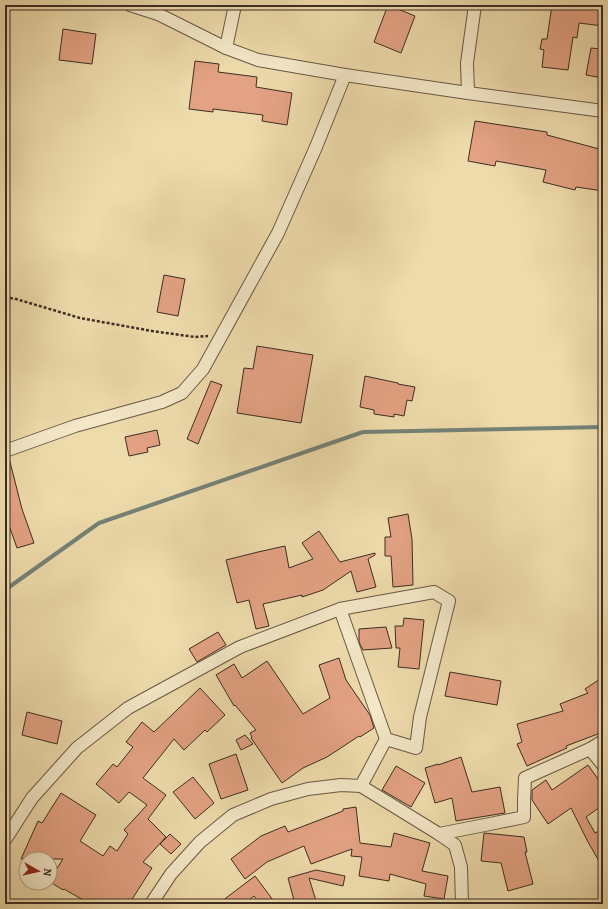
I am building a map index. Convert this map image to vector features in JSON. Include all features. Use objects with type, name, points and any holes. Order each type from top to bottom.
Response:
[{"type":"street","points":[[130,5],[158,14],[226,48],[258,60],[345,75],[603,111]]},
{"type":"street","points":[[226,48],[235,5]]},
{"type":"street","points":[[468,93],[468,63],[475,5]]},
{"type":"street","points":[[5,451],[75,426],[162,402],[182,393],[203,369],[278,233],[316,147],[345,75]]},
{"type":"street","points":[[5,840],[32,798],[77,748],[128,708],[240,647],[340,609],[434,592],[449,601],[420,717],[416,748],[386,739]]},
{"type":"street","points":[[340,609],[386,739],[360,786]]},
{"type":"street","points":[[439,834],[524,817],[525,778],[590,749],[603,741]]},
{"type":"street","points":[[590,749],[603,765]]},
{"type":"street","points":[[151,904],[171,874],[200,842],[233,815],[271,799],[308,789],[341,785],[360,786],[455,845],[461,867],[462,904]]},
{"type":"path","points":[[5,297],[80,318],[152,331],[195,336],[221,335]]},
{"type":"building","points":[[388,5],[415,16],[401,53],[374,42]]},
{"type":"building","points":[[552,5],[603,9],[603,26],[579,23],[577,38],[573,37],[568,70],[542,67],[544,50],[540,49],[542,39],[547,39]]},
{"type":"building","points":[[63,29],[96,34],[92,64],[59,60]]},
{"type":"building","points":[[591,48],[601,49],[600,58],[603,58],[603,78],[586,75]]},
{"type":"building","points":[[195,61],[219,64],[218,72],[257,77],[256,87],[292,93],[287,125],[262,121],[263,115],[213,109],[213,112],[189,109]]},
{"type":"building","points":[[475,121],[547,132],[547,135],[603,150],[603,191],[576,187],[575,190],[543,182],[546,170],[496,161],[495,166],[468,161]]},
{"type":"building","points":[[164,275],[185,279],[178,316],[157,312]]},
{"type":"building","points":[[257,346],[313,355],[301,423],[237,413],[244,368],[253,369]]},
{"type":"building","points":[[365,376],[415,387],[412,401],[407,400],[404,416],[394,414],[394,417],[374,414],[374,410],[360,407]]},
{"type":"building","points":[[211,381],[222,385],[198,444],[187,439]]},
{"type":"building","points":[[157,430],[160,445],[147,448],[148,452],[129,456],[125,437]]},
{"type":"building","points":[[5,458],[9,458],[22,509],[34,543],[17,548],[5,514]]},
{"type":"building","points":[[408,514],[412,539],[413,585],[393,587],[391,556],[385,556],[385,537],[391,537],[388,518]]},
{"type":"building","points":[[319,531],[340,562],[375,553],[375,555],[368,559],[376,587],[357,592],[351,571],[323,590],[302,597],[302,595],[263,604],[269,626],[256,629],[249,600],[237,603],[226,560],[285,546],[289,568],[313,559],[302,543]]},
{"type":"building","points":[[404,618],[424,620],[419,669],[398,667],[400,648],[396,648],[395,626],[403,626]]},
{"type":"building","points":[[386,627],[392,648],[363,650],[359,642],[359,629]]},
{"type":"building","points":[[218,632],[226,645],[197,662],[189,649]]},
{"type":"building","points":[[339,658],[346,680],[370,715],[374,728],[327,757],[303,768],[282,783],[251,738],[250,733],[256,730],[235,705],[234,706],[216,675],[234,664],[242,678],[267,661],[303,714],[330,698],[319,665]]},
{"type":"building","points":[[450,672],[501,681],[497,705],[445,696]]},
{"type":"building","points":[[603,677],[603,732],[566,746],[567,748],[527,766],[517,744],[522,742],[517,724],[563,711],[560,704],[588,693],[585,689]]},
{"type":"building","points":[[200,688],[225,715],[207,732],[205,730],[184,750],[174,739],[143,778],[166,795],[148,819],[166,837],[143,862],[152,868],[129,904],[90,904],[58,887],[58,867],[63,859],[58,859],[58,851],[25,851],[38,821],[42,823],[61,793],[96,815],[80,841],[103,856],[110,846],[117,851],[128,834],[124,830],[147,805],[129,792],[119,803],[96,784],[113,764],[117,767],[133,747],[126,742],[142,722],[154,732]]},
{"type":"building","points":[[27,712],[62,721],[57,744],[22,735]]},
{"type":"building","points":[[245,735],[253,744],[241,750],[236,740]]},
{"type":"building","points":[[236,754],[248,790],[221,799],[209,764]]},
{"type":"building","points":[[461,757],[472,792],[500,787],[505,813],[456,821],[452,798],[435,803],[425,768]]},
{"type":"building","points":[[588,765],[603,786],[603,805],[586,817],[595,833],[599,831],[603,839],[603,868],[571,808],[548,824],[532,800],[532,790],[546,780],[552,790]]},
{"type":"building","points":[[396,766],[425,783],[411,807],[382,790]]},
{"type":"building","points":[[193,777],[214,803],[195,819],[173,792]]},
{"type":"building","points":[[356,807],[360,843],[391,847],[394,833],[430,843],[422,871],[448,876],[444,899],[424,896],[426,884],[390,874],[389,881],[359,876],[362,857],[351,856],[352,849],[311,864],[304,846],[267,862],[245,879],[231,859],[261,836],[285,826],[288,832],[343,811],[343,809]]},
{"type":"building","points":[[484,833],[524,837],[527,852],[525,852],[533,884],[508,891],[501,863],[481,861]]},
{"type":"building","points":[[170,834],[181,844],[171,854],[160,844]]},
{"type":"building","points":[[316,870],[345,876],[343,886],[309,878],[317,904],[295,904],[288,878]]},
{"type":"building","points":[[255,876],[276,904],[260,904],[254,896],[244,904],[218,904]]},
{"type":"waterway","points":[[5,590],[99,523],[363,432],[603,427]]}]
